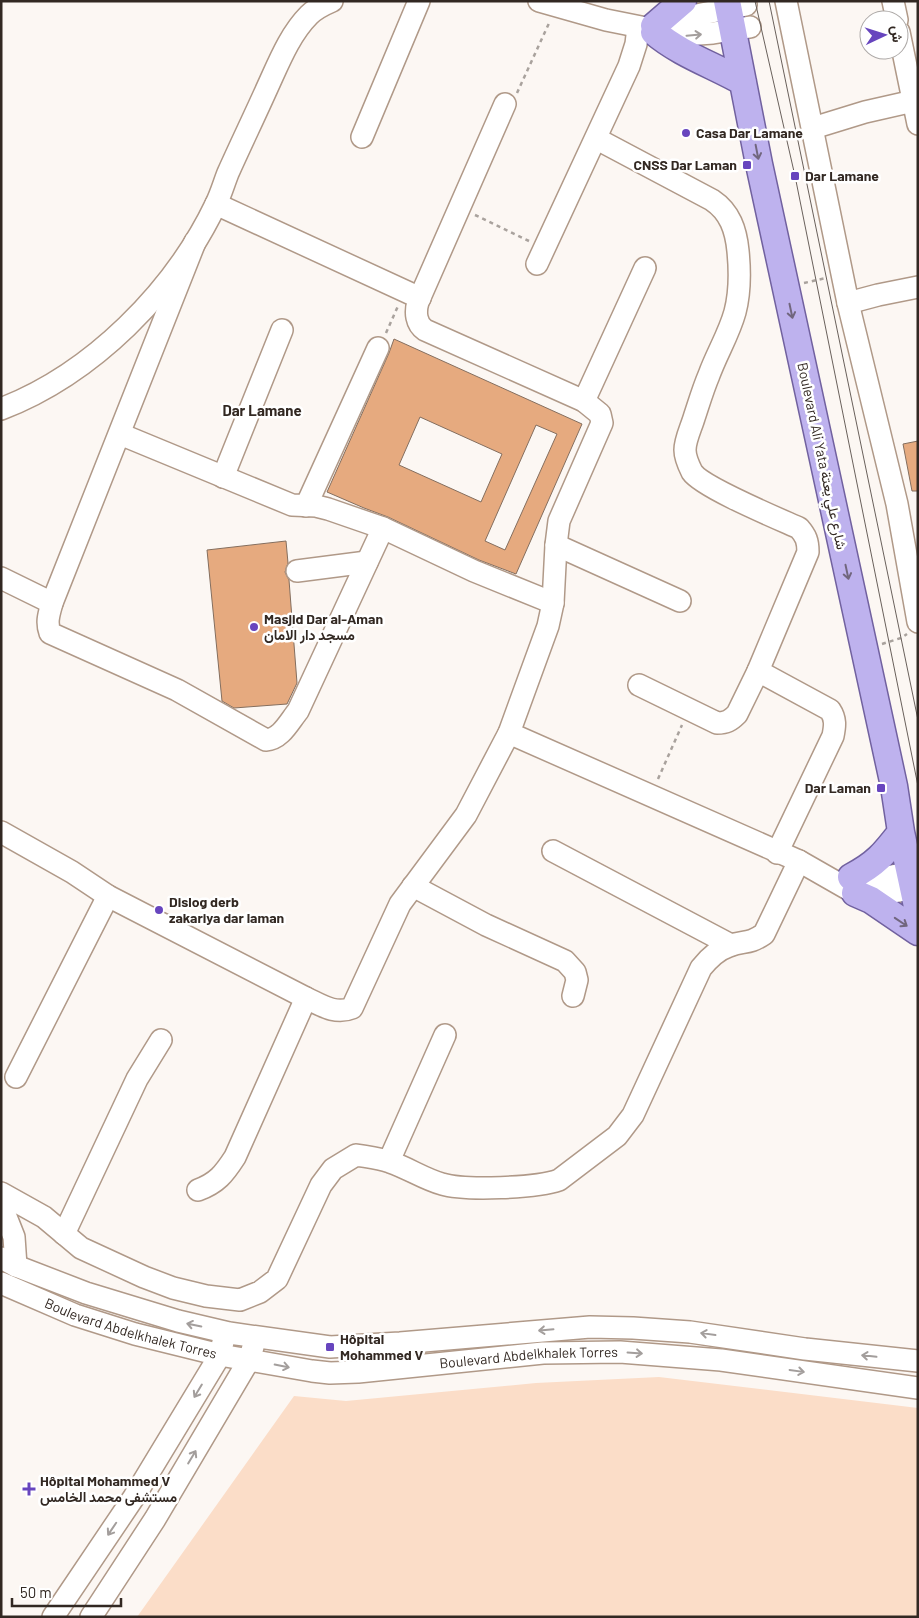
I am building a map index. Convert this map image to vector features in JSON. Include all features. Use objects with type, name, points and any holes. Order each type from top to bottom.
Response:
[{"type":"main road","points":[[683,1],[648,28],[680,51],[723,70],[744,82]]},
{"type":"main road","name":"Boulevard Ali Yata شارع علي يعتة","points":[[738,12],[744,82],[784,277],[894,786],[910,828]]},
{"type":"main road","name":"Boulevard Ali Yata شارع علي يعتة","points":[[738,12],[777,161],[881,645],[910,828],[915,886]]},
{"type":"main road","points":[[910,828],[870,867],[846,883],[918,932]]},
{"type":"street","points":[[1,409],[21,402],[68,374],[103,347],[139,315],[165,286],[195,242],[216,204],[281,58],[310,14],[332,1]]},
{"type":"street","points":[[362,137],[419,1]]},
{"type":"street","points":[[786,1],[848,303],[897,504],[918,622]]},
{"type":"street","points":[[548,4],[648,28],[687,17],[738,12]]},
{"type":"street","points":[[541,257],[597,139],[634,53],[648,28]]},
{"type":"street","points":[[906,60],[915,100],[918,124]]},
{"type":"street","points":[[813,128],[865,112],[915,100]]},
{"type":"street","points":[[1,832],[72,872],[108,896],[306,998],[334,1011],[352,1008],[400,904],[466,815],[509,733],[548,626],[553,604],[559,521],[602,423],[600,414],[584,401],[422,328],[416,314],[412,294],[460,208],[505,104]]},
{"type":"street","points":[[597,139],[678,181],[722,207],[732,223],[737,238],[739,269],[736,309],[728,333],[709,375],[690,431],[685,451],[687,462],[693,474],[707,484],[799,528],[806,536],[808,543],[808,552],[758,671],[737,714],[725,724],[717,724],[639,685]]},
{"type":"street","points":[[216,204],[412,294]]},
{"type":"street","points":[[195,242],[52,603],[48,618],[50,633],[177,690],[266,740],[273,740],[298,711],[383,528]]},
{"type":"street","points":[[584,401],[645,268]]},
{"type":"street","points":[[848,303],[918,287]]},
{"type":"street","points":[[223,477],[282,330]]},
{"type":"street","points":[[306,506],[378,348]]},
{"type":"street","points":[[120,434],[292,506],[328,509],[383,528],[474,571],[553,604]]},
{"type":"street","points":[[556,545],[680,601]]},
{"type":"street","points":[[297,571],[367,562]]},
{"type":"street","points":[[1,578],[52,603]]},
{"type":"street","points":[[758,671],[830,710],[836,725],[833,736],[777,852]]},
{"type":"street","points":[[509,733],[846,883],[882,878],[915,886]]},
{"type":"street","points":[[553,851],[731,945]]},
{"type":"street","points":[[1,1192],[44,1217],[81,1248],[144,1277],[173,1288],[206,1296],[240,1300],[260,1292],[277,1279],[321,1185],[333,1169],[356,1155],[389,1161],[424,1178],[460,1188],[549,1184],[559,1180],[617,1136],[633,1115],[701,968],[711,956],[731,945],[756,940],[764,934],[799,862]]},
{"type":"street","points":[[413,886],[486,925],[566,961],[575,972],[577,980],[573,996]]},
{"type":"street","points":[[16,1077],[108,896]]},
{"type":"street","points":[[198,1190],[210,1186],[216,1181],[235,1157],[306,998]]},
{"type":"street","points":[[389,1161],[445,1035]]},
{"type":"street","points":[[64,1234],[137,1079],[160,1040]]},
{"type":"street","points":[[1,1204],[14,1237],[9,1262]]},
{"type":"street","name":"Boulevard Abdelkhalek Torres","points":[[9,1262],[86,1294],[178,1322],[225,1332],[330,1347],[590,1327],[633,1328],[690,1332],[805,1349],[918,1361]]},
{"type":"street","name":"Boulevard Abdelkhalek Torres","points":[[1,1284],[75,1315],[135,1334],[220,1355],[330,1373],[358,1372],[543,1353],[620,1352],[721,1360],[918,1388]]},
{"type":"street","points":[[53,1617],[134,1497],[220,1355],[225,1332]]},
{"type":"street","points":[[91,1617],[155,1519],[249,1360],[256,1337]]},
{"type":"path","points":[[505,104],[516,96],[548,4]]},
{"type":"path","points":[[460,208],[541,257]]},
{"type":"path","points":[[378,348],[412,294]]},
{"type":"path","points":[[651,796],[689,710]]},
{"type":"shaded area","points":[[659,1377],[918,1408],[918,1617],[137,1617],[294,1396],[346,1401],[536,1383]]},
{"type":"building","points":[[394,339],[582,424],[516,574],[479,560],[388,517],[327,492]],"holes":[[[420,417],[502,454],[481,502],[399,465]],[[536,425],[557,434],[505,550],[485,541]]]},
{"type":"building","points":[[918,441],[918,491],[912,491],[903,444]]},
{"type":"building","name":"Masjid Dar al-Aman مسجد دار الامان","points":[[286,541],[288,563],[285,572],[289,580],[297,683],[287,704],[234,708],[222,701],[207,550]]},
{"type":"tram line","points":[[755,1],[795,176],[918,786]]},
{"type":"tram line","points":[[769,1],[918,720]]},
{"type":"place","name":"Casa Dar Lamane","points":[[686,133]]},
{"type":"place","name":"CNSS Dar Laman","points":[[747,165]]},
{"type":"place","name":"Dar Lamane","points":[[795,176]]},
{"type":"place","name":"Masjid Dar al-Aman مسجد دار الامان","points":[[254,627]]},
{"type":"place","name":"Dar Laman","points":[[881,788]]},
{"type":"place","name":"Dislog derb zakariya dar laman","points":[[159,910]]},
{"type":"place","name":"Hôpital Mohammed V","points":[[330,1347]]},
{"type":"place","name":"Hôpital Mohammed V مستشفى محمد الخامس","points":[[29,1489]]},
{"type":"district","name":"Dar Lamane","points":[[262,411]]}]
